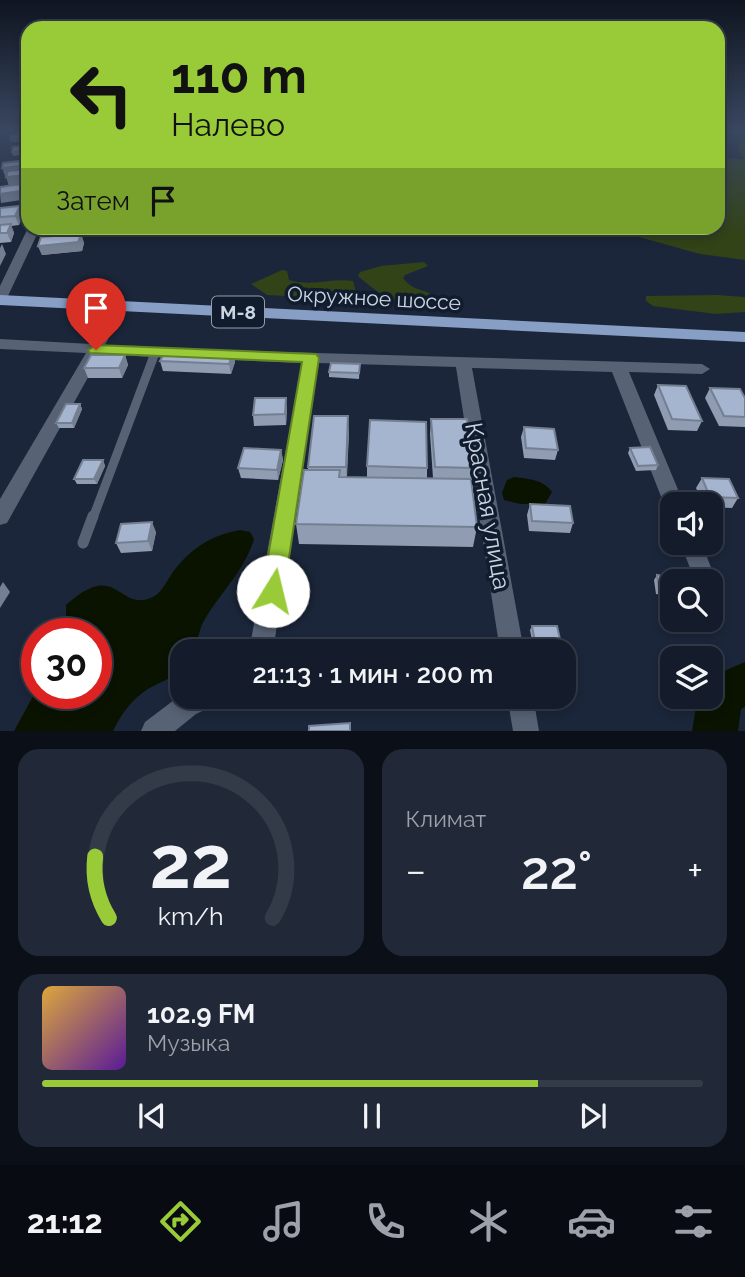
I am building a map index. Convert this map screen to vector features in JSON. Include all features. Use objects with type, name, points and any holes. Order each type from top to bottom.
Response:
[{"type":"main road","name":"Окружное шоссе","points":[[0,299],[745,337]]},
{"type":"street","points":[[0,299],[31,235]]},
{"type":"street","points":[[0,517],[96,350],[118,306]]},
{"type":"street","points":[[0,344],[156,353],[702,369]]},
{"type":"street","points":[[264,639],[311,358]]},
{"type":"street","name":"Красная улица","points":[[463,361],[510,639]]},
{"type":"street","points":[[619,368],[669,492]]},
{"type":"street","points":[[154,731],[182,709]]},
{"type":"street","points":[[522,709],[526,731]]},
{"type":"lane","points":[[83,543],[156,353]]},
{"type":"green space","points":[[725,166],[745,166],[745,260],[700,254],[632,235],[725,235]]},
{"type":"green space","points":[[424,262],[428,266],[403,278],[411,286],[432,296],[414,299],[411,304],[389,298],[358,276],[360,272],[381,266]]},
{"type":"green space","points":[[282,270],[287,271],[289,280],[297,282],[353,281],[356,292],[349,299],[267,295],[251,284]]},
{"type":"green space","points":[[646,296],[745,297],[745,312],[716,314],[653,306],[646,301]]},
{"type":"shaded area","points":[[514,477],[544,484],[552,492],[545,504],[520,504],[504,500],[502,493],[507,480]]},
{"type":"shaded area","points":[[240,530],[250,532],[254,539],[239,571],[203,623],[198,639],[170,639],[170,678],[137,697],[123,713],[113,731],[14,731],[26,709],[112,709],[112,618],[66,618],[66,605],[96,586],[114,588],[138,600],[153,597],[183,560],[197,548],[221,535]]},
{"type":"building","points":[[21,170],[21,176],[6,177],[8,171]]},
{"type":"building","points":[[21,184],[21,191],[0,194],[0,187]]},
{"type":"building","points":[[20,206],[15,216],[0,217],[0,208]]},
{"type":"building","points":[[11,224],[7,233],[0,233],[0,225]]},
{"type":"building","points":[[81,235],[78,242],[38,246],[41,237]]},
{"type":"building","points":[[166,350],[233,352],[229,364],[160,361]]},
{"type":"building","points":[[91,355],[125,355],[119,368],[84,368]]},
{"type":"building","points":[[331,363],[360,364],[359,373],[329,372]]},
{"type":"building","points":[[658,385],[686,386],[702,421],[672,419]]},
{"type":"building","points":[[710,388],[740,389],[745,398],[745,417],[724,416]]},
{"type":"building","points":[[255,398],[286,398],[285,414],[253,415]]},
{"type":"building","points":[[66,404],[80,404],[72,423],[56,423]]},
{"type":"building","points":[[314,416],[348,416],[346,467],[308,467]]},
{"type":"building","points":[[431,419],[467,419],[474,468],[435,467]]},
{"type":"building","points":[[370,420],[426,422],[427,468],[367,466]]},
{"type":"building","points":[[524,427],[554,429],[558,450],[526,448]]},
{"type":"building","points":[[650,447],[658,465],[638,466],[630,448]]},
{"type":"building","points":[[244,448],[281,450],[277,470],[238,468]]},
{"type":"building","points":[[83,460],[103,460],[94,479],[74,479]]},
{"type":"building","points":[[304,470],[340,470],[339,477],[471,479],[477,527],[296,524]]},
{"type":"building","points":[[702,478],[729,479],[738,498],[723,497],[723,492],[708,492]]},
{"type":"building","points":[[530,504],[570,506],[573,523],[532,521]]},
{"type":"building","points":[[152,522],[148,541],[116,543],[121,524]]},
{"type":"building","points":[[532,626],[557,626],[560,639],[534,639]]},
{"type":"building","points":[[350,723],[350,731],[309,731],[309,726]]},
{"type":"waterway","points":[[715,731],[721,695],[745,684]]},
{"type":"route","points":[[96,350],[311,358],[273,591]]}]
